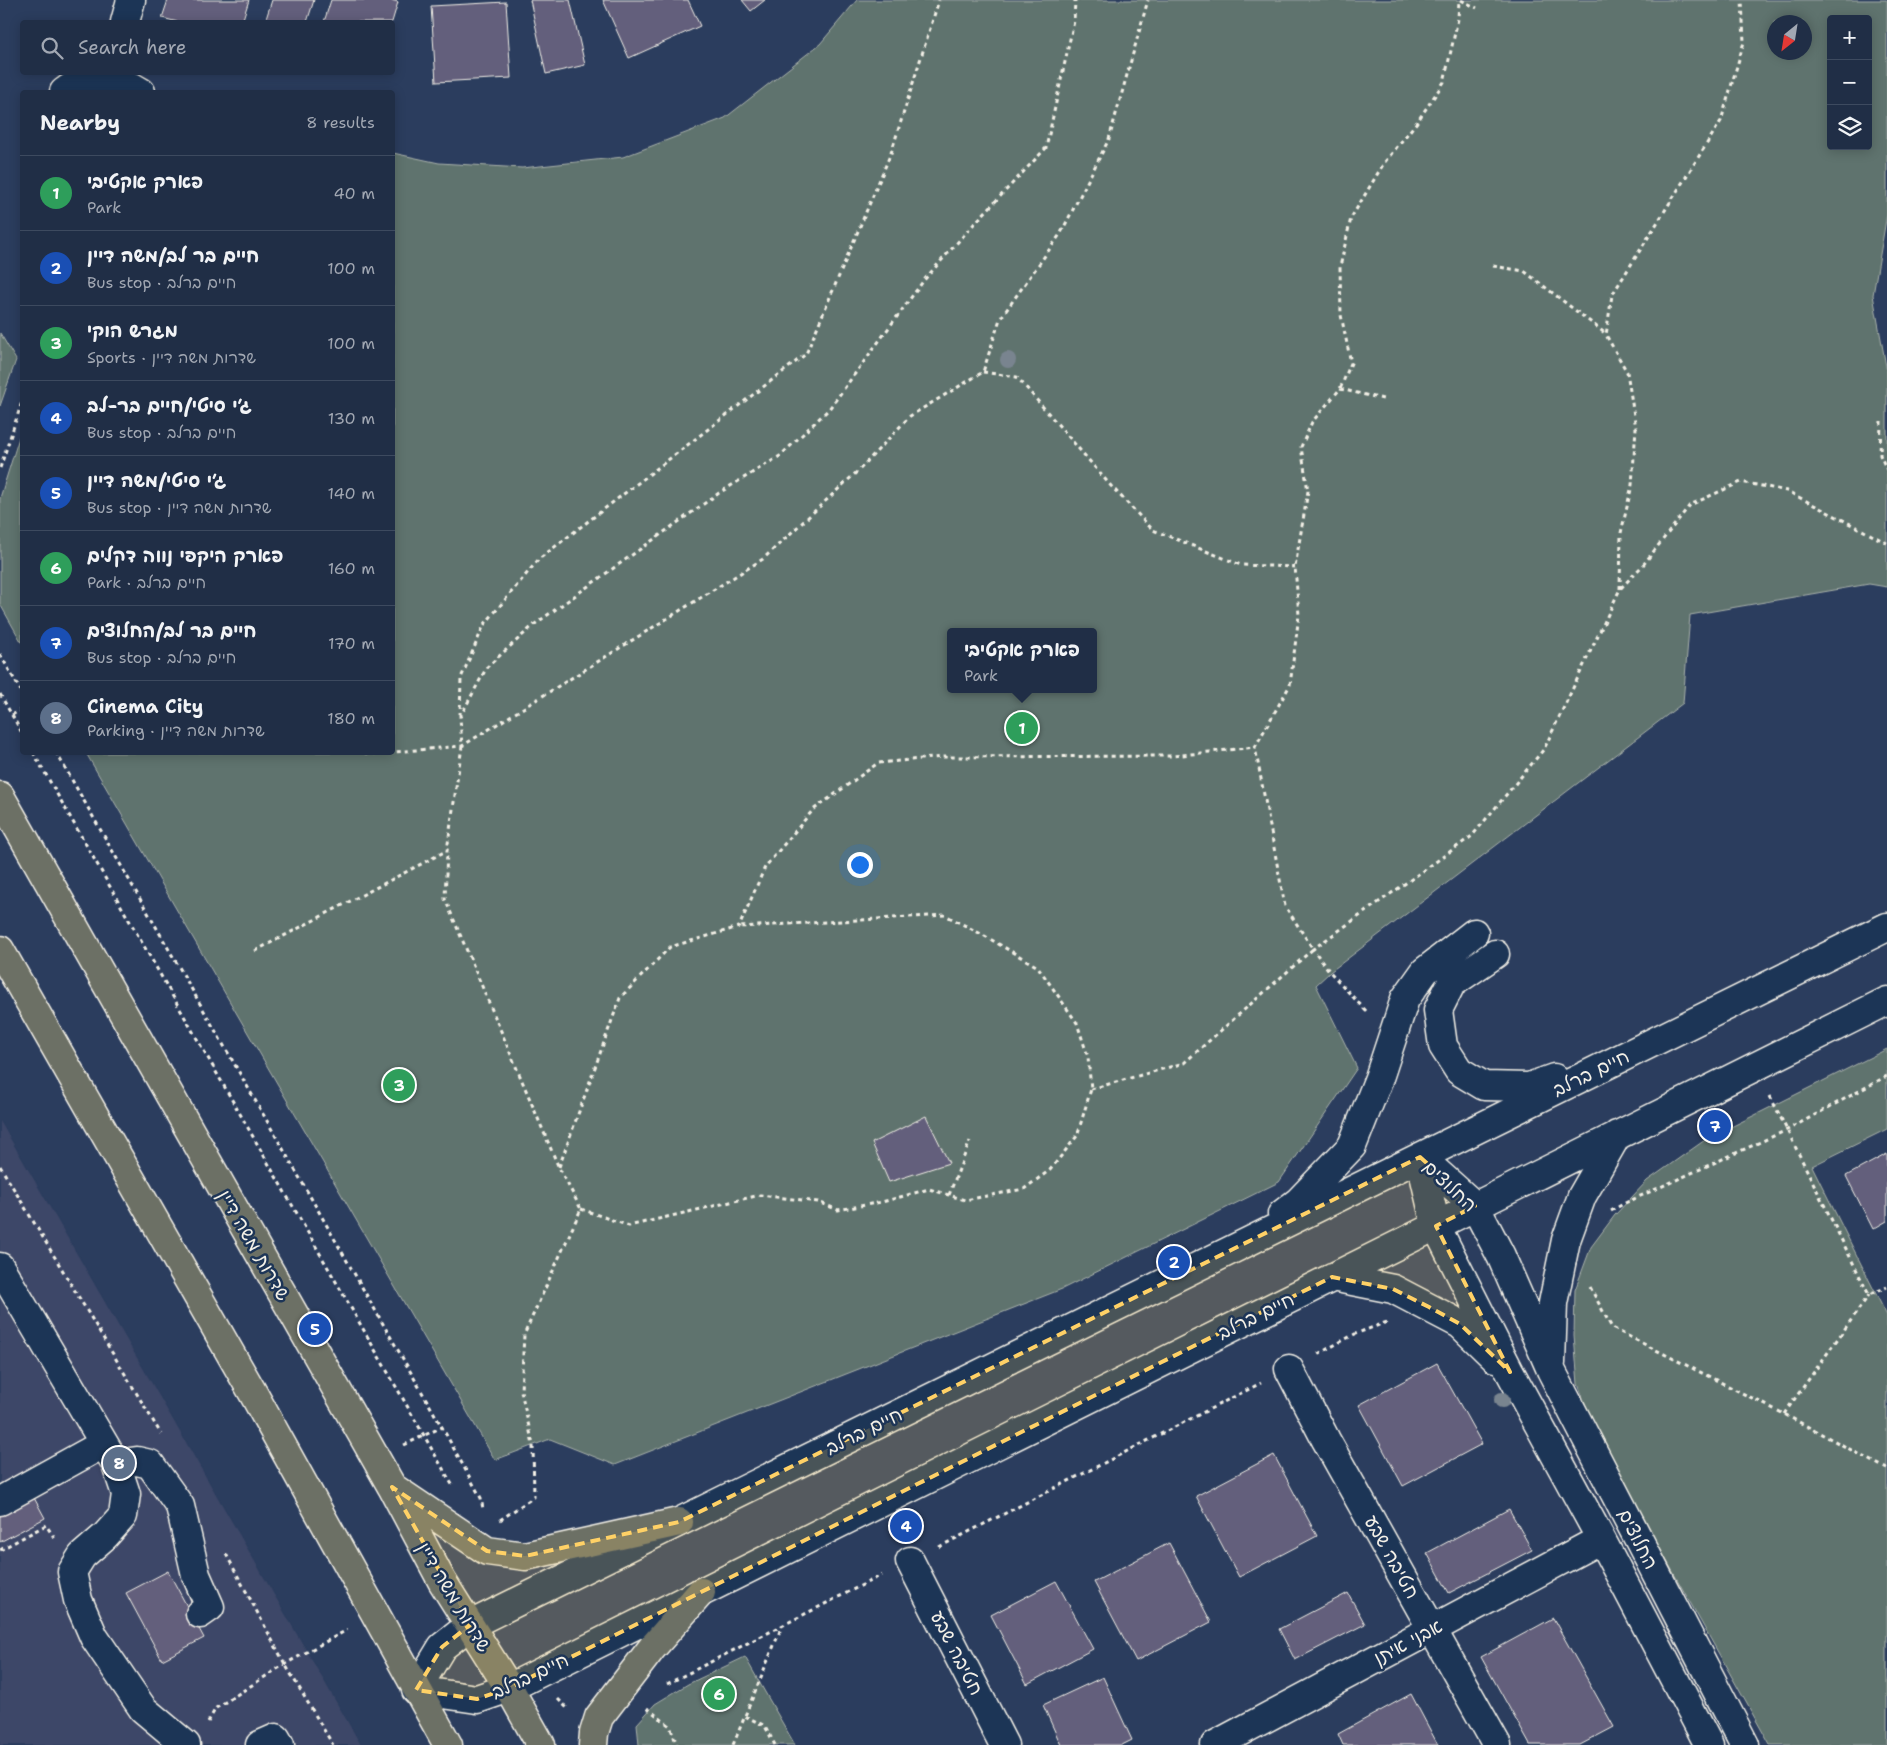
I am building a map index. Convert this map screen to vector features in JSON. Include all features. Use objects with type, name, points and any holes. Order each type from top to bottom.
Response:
[{"type":"main road","name":"שדרות משה דיין","points":[[0,796],[392,1487],[442,1581],[509,1688],[541,1745]]},
{"type":"main road","points":[[0,950],[253,1393],[448,1745]]},
{"type":"main road","points":[[392,1487],[487,1551],[525,1556],[678,1522]]},
{"type":"main road","points":[[593,1745],[594,1733],[599,1717],[652,1648],[701,1592]]},
{"type":"street","points":[[126,20],[131,0]]},
{"type":"street","points":[[67,90],[89,80],[109,75],[128,83],[138,90]]},
{"type":"street","name":"חיים ברלב","points":[[1887,927],[470,1625],[442,1647],[416,1690],[477,1699],[509,1688],[1887,1001]]},
{"type":"street","points":[[1237,1247],[1299,1201],[1352,1146],[1379,1078],[1405,1000],[1425,971],[1474,933]]},
{"type":"street","points":[[1495,954],[1451,984],[1438,1010],[1443,1046],[1459,1071],[1484,1086],[1529,1087],[1647,1045]]},
{"type":"street","points":[[1551,1370],[1554,1302],[1566,1240],[1582,1196],[1617,1135]]},
{"type":"street","name":"החלוצים","points":[[1420,1157],[1475,1206],[1500,1256],[1551,1370],[1745,1745]]},
{"type":"street","name":"החלוצים","points":[[1420,1157],[1436,1226],[1510,1372],[1601,1539],[1709,1745]]},
{"type":"street","points":[[0,1268],[110,1454],[126,1494],[123,1516],[106,1536],[82,1556],[72,1572],[78,1600],[94,1637],[143,1709],[186,1745]]},
{"type":"street","points":[[1332,1277],[1393,1289],[1430,1307],[1460,1324],[1510,1372]]},
{"type":"street","name":"חטיבה שבע","points":[[1289,1369],[1326,1440],[1497,1745]]},
{"type":"street","points":[[0,1501],[45,1476],[110,1454],[150,1464],[180,1506],[196,1575],[210,1607],[200,1614]]},
{"type":"street","name":"אבני איתן","points":[[1215,1745],[1601,1539]]},
{"type":"street","name":"חטיבה שבע","points":[[910,1561],[1004,1745]]},
{"type":"street","points":[[260,1745],[276,1738],[280,1745]]},
{"type":"path","points":[[559,1168],[620,998],[670,947],[739,927],[945,915],[1038,967],[1077,1023],[1088,1057],[1091,1089],[1076,1136],[1050,1170],[1024,1188],[965,1200],[929,1189],[882,1202],[838,1210],[818,1202],[760,1195],[628,1226],[582,1209],[559,1168],[445,899],[447,851],[462,746],[460,717],[461,678],[484,626],[539,559],[806,354],[891,153],[939,0]]},
{"type":"path","points":[[460,717],[487,667],[534,624],[719,493],[780,456],[829,409],[924,280],[1046,148],[1074,21],[1075,0]]},
{"type":"path","points":[[983,372],[1000,319],[1061,233],[1109,139],[1148,0]]},
{"type":"path","points":[[1391,1039],[1330,972],[1285,906],[1255,747],[1290,685],[1299,614],[1295,567],[1308,490],[1301,447],[1312,422],[1340,389],[1351,363],[1341,315],[1340,267],[1351,218],[1384,163],[1417,122],[1444,82],[1458,19],[1460,0],[1478,8]]},
{"type":"path","points":[[1606,335],[1612,296],[1721,121],[1744,42],[1742,0]]},
{"type":"path","points":[[1493,266],[1524,271],[1606,335],[1627,372],[1636,428],[1632,485],[1621,533],[1620,589]]},
{"type":"path","points":[[395,752],[462,746],[763,559],[860,469],[910,416],[983,372],[1017,377],[1111,486],[1153,530],[1241,564],[1295,567]]},
{"type":"path","points":[[1340,389],[1383,399]]},
{"type":"path","points":[[0,468],[20,408]]},
{"type":"path","points":[[1881,420],[1880,455],[1887,470]]},
{"type":"path","points":[[1091,1089],[1184,1063],[1313,949],[1472,836],[1544,749],[1620,589],[1643,565],[1690,505],[1741,482],[1787,491],[1887,543]]},
{"type":"path","points":[[0,654],[20,690]]},
{"type":"path","points":[[0,694],[20,729]]},
{"type":"path","points":[[12,715],[20,710]]},
{"type":"path","points":[[739,927],[765,867],[814,810],[878,762],[943,757],[1173,756],[1255,747]]},
{"type":"path","points":[[36,755],[454,1490]]},
{"type":"path","points":[[58,755],[482,1498],[484,1514]]},
{"type":"path","points":[[255,951],[447,851]]},
{"type":"path","points":[[1755,1067],[1870,1295]]},
{"type":"path","points":[[1608,1214],[1625,1203],[1787,1130],[1887,1076]]},
{"type":"path","points":[[949,1195],[970,1141]]},
{"type":"path","points":[[494,1525],[534,1497],[533,1445],[521,1391],[524,1335],[582,1209]]},
{"type":"path","points":[[1589,1284],[1612,1328],[1784,1414],[1887,1469]]},
{"type":"path","points":[[1784,1414],[1870,1295],[1887,1287]]},
{"type":"path","points":[[660,1689],[1355,1334],[1430,1307]]},
{"type":"path","points":[[376,1460],[442,1427]]},
{"type":"path","points":[[0,1550],[46,1525],[56,1540]]},
{"type":"path","points":[[207,1723],[216,1708],[285,1664],[376,1615]]},
{"type":"path","points":[[733,1745],[782,1626]]},
{"type":"path","points":[[642,1704],[670,1726],[677,1745]]},
{"type":"path","points":[[745,1716],[765,1726],[775,1745]]},
{"type":"highlighted area","points":[[1420,1157],[1475,1206],[1436,1226],[1510,1372],[1460,1324],[1429,1307],[1393,1289],[1332,1277],[509,1688],[477,1699],[416,1690],[442,1647],[470,1625],[392,1487],[487,1551],[525,1556],[679,1522]]},
{"type":"shaded area","points":[[0,1121],[361,1745],[0,1745]]},
{"type":"green space","points":[[857,0],[1887,0],[1887,214],[1873,295],[1887,372],[1887,587],[1869,584],[1690,615],[1683,703],[1330,972],[1316,985],[1357,1068],[1279,1182],[1062,1289],[615,1465],[550,1439],[495,1460],[87,755],[395,755],[395,153],[439,163],[522,168],[623,157],[725,118],[820,44]]},
{"type":"green space","points":[[0,333],[16,360],[0,406]]},
{"type":"green space","points":[[20,434],[20,639],[0,604],[0,498]]},
{"type":"green space","points":[[1887,1049],[1887,1129],[1812,1166],[1887,1316],[1887,1745],[1770,1745],[1598,1438],[1578,1384],[1574,1335],[1575,1290],[1591,1247],[1615,1215],[1647,1181],[1705,1140]]},
{"type":"green space","points":[[745,1657],[795,1745],[639,1745],[637,1724],[655,1704],[688,1684]]},
{"type":"building","points":[[168,0],[249,0],[243,20],[170,20],[162,18]]},
{"type":"building","points":[[272,0],[314,0],[308,20],[266,20]]},
{"type":"building","points":[[331,0],[391,0],[398,2],[393,20],[325,20]]},
{"type":"building","points":[[530,0],[570,0],[585,65],[546,74]]},
{"type":"building","points":[[603,0],[688,0],[700,26],[629,58]]},
{"type":"building","points":[[742,0],[765,0],[751,11]]},
{"type":"building","points":[[506,2],[511,78],[436,82],[431,6]]},
{"type":"building","points":[[926,1116],[949,1163],[889,1182],[872,1143]]},
{"type":"building","points":[[1887,1154],[1887,1221],[1873,1229],[1846,1176]]},
{"type":"building","points":[[1437,1363],[1482,1444],[1403,1486],[1359,1405]]},
{"type":"building","points":[[1274,1455],[1317,1536],[1239,1577],[1196,1496]]},
{"type":"building","points":[[21,1474],[45,1518],[0,1542],[0,1486]]},
{"type":"building","points":[[1509,1509],[1532,1550],[1449,1593],[1427,1553]]},
{"type":"building","points":[[1169,1543],[1211,1622],[1136,1661],[1094,1582]]},
{"type":"building","points":[[168,1571],[204,1638],[162,1660],[126,1593]]},
{"type":"building","points":[[1056,1581],[1093,1649],[1027,1684],[991,1615]]},
{"type":"building","points":[[1348,1593],[1365,1624],[1295,1660],[1279,1629]]},
{"type":"building","points":[[1553,1618],[1614,1727],[1580,1745],[1530,1745],[1481,1657]]},
{"type":"building","points":[[1103,1677],[1132,1740],[1122,1745],[1061,1745],[1043,1705]]},
{"type":"building","points":[[1411,1694],[1438,1745],[1343,1745],[1338,1734]]},
{"type":"place","name":"פארק אקטיבי","points":[[1022,728]]},
{"type":"place","name":"מגרש הוקי","points":[[399,1085]]},
{"type":"place","name":"חיים בר לב/החלוצים","points":[[1715,1126]]},
{"type":"place","name":"חיים בר לב/משה דיין","points":[[1174,1262]]},
{"type":"place","name":"ג׳י סיטי/משה דיין","points":[[315,1329]]},
{"type":"place","name":"Cinema City","points":[[119,1463]]},
{"type":"place","name":"ג׳י סיטי/חיים בר-לב","points":[[906,1526]]},
{"type":"place","name":"פארק היקפי נווה דקלים","points":[[719,1694]]}]
